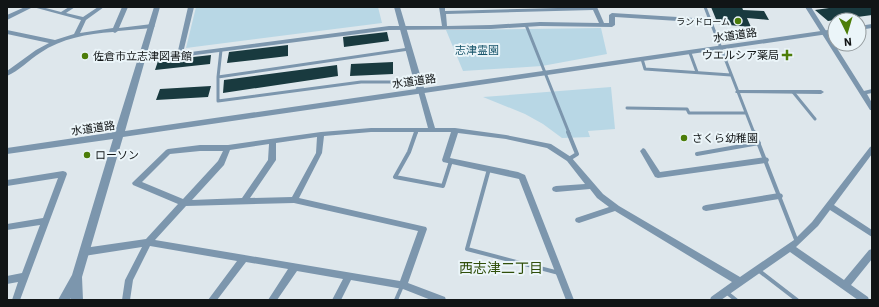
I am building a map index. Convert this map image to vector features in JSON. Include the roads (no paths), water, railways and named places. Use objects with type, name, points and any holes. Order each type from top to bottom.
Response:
[{"type":"street","points":[[7,18],[30,7]]},
{"type":"street","points":[[36,7],[84,19]]},
{"type":"street","points":[[63,13],[72,7]]},
{"type":"street","points":[[76,35],[84,19],[101,7]]},
{"type":"street","points":[[115,31],[125,7]]},
{"type":"street","points":[[64,300],[77,276],[157,7]]},
{"type":"street","points":[[190,7],[180,55],[403,28],[528,25],[612,25],[612,15],[710,21]]},
{"type":"street","points":[[397,7],[432,130]]},
{"type":"street","points":[[808,7],[872,108]]},
{"type":"street","points":[[444,28],[442,10],[594,8],[602,25]]},
{"type":"street","points":[[526,9],[528,25]]},
{"type":"street","points":[[7,74],[10,69],[54,42],[76,35],[152,26]]},
{"type":"street","points":[[7,32],[54,42]]},
{"type":"street","name":"水道道路","points":[[7,151],[827,32]]},
{"type":"street","points":[[862,93],[872,91]]},
{"type":"street","points":[[738,92],[821,92]]},
{"type":"street","points":[[403,285],[423,228],[294,200],[184,203],[136,183],[168,152],[200,148],[228,148],[321,134],[371,130],[455,130],[506,137],[541,144],[556,150],[569,159],[604,200],[740,282]]},
{"type":"street","points":[[455,130],[446,160],[518,174],[522,177],[570,300]]},
{"type":"street","points":[[294,200],[319,153],[321,134]]},
{"type":"street","points":[[244,201],[272,160],[273,141]]},
{"type":"street","points":[[126,300],[130,280],[148,242],[221,163],[228,148]]},
{"type":"street","points":[[714,300],[794,244],[815,224],[872,149]]},
{"type":"street","points":[[643,151],[658,175],[765,160]]},
{"type":"street","points":[[7,183],[63,174],[16,300]]},
{"type":"street","points":[[556,189],[591,186]]},
{"type":"street","points":[[706,208],[779,196]]},
{"type":"street","points":[[829,206],[872,234]]},
{"type":"street","points":[[579,220],[616,208]]},
{"type":"street","points":[[7,228],[45,221]]},
{"type":"street","points":[[84,252],[148,242],[403,285],[442,300]]},
{"type":"street","points":[[794,244],[845,286],[865,300]]},
{"type":"street","points":[[845,286],[872,253]]},
{"type":"street","points":[[212,300],[244,258]]},
{"type":"street","points":[[272,300],[295,266]]},
{"type":"street","points":[[77,276],[77,300]]},
{"type":"street","points":[[336,300],[349,276]]},
{"type":"street","points":[[7,280],[24,278]]},
{"type":"lane","points":[[705,7],[779,196],[794,244]]},
{"type":"lane","points":[[528,25],[577,154],[569,159]]},
{"type":"lane","points":[[218,77],[409,49]]},
{"type":"lane","points":[[221,50],[218,77],[218,101],[360,82],[418,82]]},
{"type":"lane","points":[[690,52],[697,72]]},
{"type":"lane","points":[[642,59],[645,69],[731,75]]},
{"type":"lane","points":[[793,92],[816,119]]},
{"type":"lane","points":[[627,108],[687,109],[689,113],[746,113]]},
{"type":"lane","points":[[417,130],[409,152],[395,177],[443,186],[451,161]]},
{"type":"lane","points":[[697,154],[759,144]]},
{"type":"lane","points":[[489,169],[467,249],[559,273]]},
{"type":"lane","points":[[757,270],[797,300]]},
{"type":"lane","points":[[396,300],[403,285]]},
{"type":"lane","points":[[726,292],[736,300]]},
{"type":"place","name":"ランドローム","points":[[738,21]]},
{"type":"place","name":"ウエルシア薬局","points":[[787,55]]},
{"type":"place","name":"佐倉市立志津図書館","points":[[85,56]]},
{"type":"place","name":"さくら幼稚園","points":[[684,138]]},
{"type":"place","name":"ローソン","points":[[87,155]]},
{"type":"district","name":"西志津二丁目","points":[[501,268]]},
{"type":"park label","name":"志津霊園","points":[[477,50]]}]
